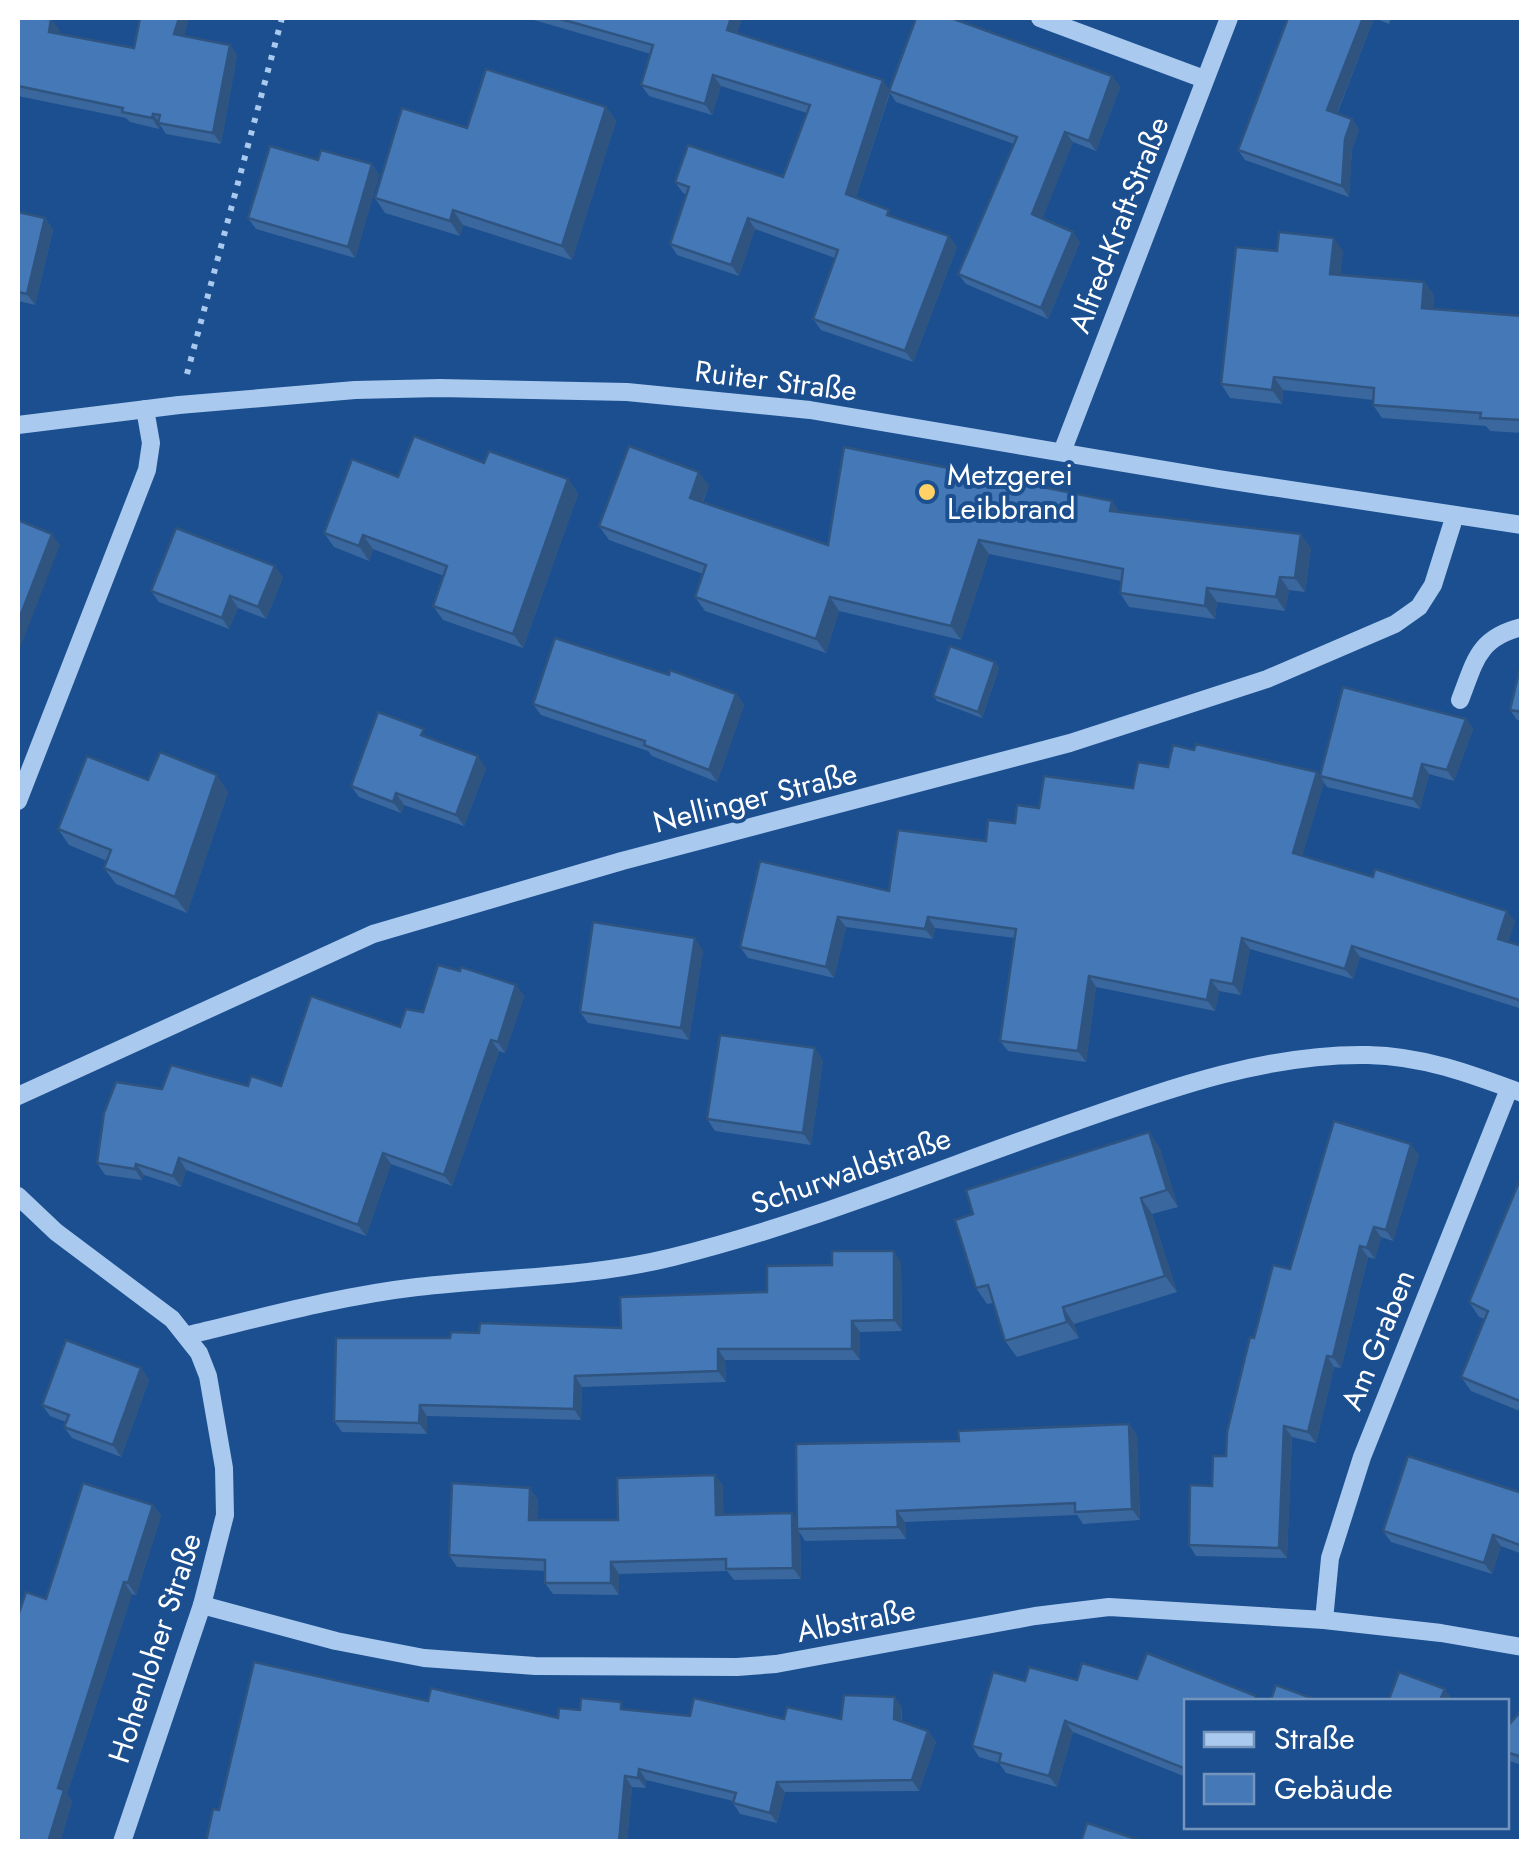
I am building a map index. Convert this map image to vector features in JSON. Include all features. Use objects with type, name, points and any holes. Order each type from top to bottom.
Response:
[{"type":"street","points":[[1040,18],[1204,79]]},
{"type":"street","name":"Alfred-Kraft-Straße","points":[[1062,452],[1229,18]]},
{"type":"street","name":"Ruiter Straße","points":[[18,425],[178,405],[355,390],[627,392],[810,410],[1522,525]]},
{"type":"street","points":[[18,801],[147,470],[151,443],[145,409]]},
{"type":"street","name":"Nellinger Straße","points":[[18,1096],[373,934],[622,861],[1002,762],[1267,679],[1395,624],[1419,607],[1433,585],[1455,515]]},
{"type":"street","points":[[1460,700],[1484,645],[1504,632],[1522,627]]},
{"type":"street","name":"Schurwaldstraße","points":[[188,1335],[378,1292],[568,1275],[671,1257],[824,1212],[1158,1093],[1269,1065],[1367,1054],[1402,1057],[1432,1062],[1516,1091]]},
{"type":"street","name":"Am Graben","points":[[1324,1620],[1330,1558],[1362,1457],[1516,1091]]},
{"type":"street","name":"Hohenloher Straße","points":[[18,1196],[56,1232],[172,1318],[188,1335],[208,1376],[226,1493],[221,1538],[122,1842]]},
{"type":"street","name":"Albstraße","points":[[202,1605],[379,1650],[440,1660],[535,1666],[776,1664],[1035,1616],[1109,1607],[1324,1620],[1522,1647]]},
{"type":"path","points":[[178,405],[282,18]]},
{"type":"building","points":[[18,18],[51,19],[49,32],[134,48],[140,18],[179,18],[174,34],[230,45],[213,133],[158,123],[160,115],[153,114],[152,118],[122,112],[123,108],[18,86]]},
{"type":"building","points":[[557,18],[731,18],[727,30],[883,80],[846,194],[889,210],[887,215],[949,236],[905,351],[813,319],[838,250],[748,218],[731,265],[670,244],[689,187],[675,182],[688,145],[783,177],[810,105],[713,75],[705,104],[641,85],[653,45]]},
{"type":"building","points":[[916,18],[951,18],[1112,76],[1089,141],[1065,132],[1032,214],[1073,232],[1041,308],[958,274],[1017,137],[889,91]]},
{"type":"building","points":[[1288,18],[1363,18],[1327,110],[1352,119],[1345,139],[1342,186],[1238,150]]},
{"type":"building","points":[[486,69],[606,107],[562,246],[453,210],[450,221],[375,198],[402,108],[467,128]]},
{"type":"building","points":[[270,146],[318,160],[321,150],[372,164],[348,247],[248,218]]},
{"type":"building","points":[[18,212],[45,218],[27,294],[18,292]]},
{"type":"building","points":[[1279,232],[1334,238],[1330,274],[1424,282],[1422,308],[1522,316],[1522,420],[1373,405],[1374,388],[1274,377],[1272,390],[1221,384],[1236,247],[1277,251]]},
{"type":"building","points":[[414,436],[484,463],[489,451],[568,479],[513,634],[433,606],[447,566],[363,535],[359,546],[324,533],[352,459],[398,477]]},
{"type":"building","points":[[629,446],[699,472],[690,498],[828,545],[844,447],[1112,501],[1110,511],[1301,534],[1295,578],[1280,577],[1276,597],[1207,588],[1205,606],[1120,593],[1123,569],[979,540],[951,626],[830,597],[816,639],[695,597],[706,565],[599,526]]},
{"type":"building","points":[[18,520],[52,534],[18,622]]},
{"type":"building","points":[[176,528],[275,566],[258,607],[230,596],[222,618],[151,591]]},
{"type":"building","points":[[555,638],[669,675],[670,670],[736,694],[709,770],[644,745],[645,741],[533,704]]},
{"type":"building","points":[[950,646],[995,662],[978,712],[933,696]]},
{"type":"building","points":[[1522,660],[1522,712],[1510,710]]},
{"type":"building","points":[[1343,687],[1466,719],[1447,770],[1422,764],[1413,799],[1320,776]]},
{"type":"building","points":[[378,712],[424,729],[421,735],[478,756],[456,815],[396,793],[393,802],[351,786]]},
{"type":"building","points":[[1196,744],[1317,772],[1293,853],[1373,877],[1375,869],[1507,911],[1498,939],[1522,946],[1522,1001],[1352,946],[1345,969],[1242,938],[1233,984],[1211,980],[1207,1000],[1089,976],[1078,1051],[1000,1041],[1016,929],[928,917],[925,929],[838,917],[826,967],[740,947],[760,861],[889,891],[898,830],[986,841],[988,820],[1015,823],[1017,805],[1039,808],[1044,776],[1133,788],[1138,762],[1168,767],[1173,745],[1194,750]]},
{"type":"building","points":[[160,752],[217,775],[175,897],[104,868],[111,850],[58,829],[87,756],[148,780]]},
{"type":"building","points":[[593,922],[695,938],[681,1028],[580,1012]]},
{"type":"building","points":[[438,965],[460,971],[461,967],[516,985],[498,1042],[491,1040],[444,1175],[383,1153],[358,1225],[179,1158],[173,1176],[136,1164],[135,1169],[97,1163],[104,1113],[116,1082],[162,1089],[171,1065],[248,1086],[251,1076],[281,1086],[311,996],[400,1027],[406,1009],[423,1012]]},
{"type":"building","points":[[720,1035],[815,1048],[803,1133],[707,1119]]},
{"type":"building","points":[[1334,1121],[1411,1144],[1386,1230],[1374,1227],[1367,1248],[1360,1246],[1333,1357],[1327,1356],[1308,1432],[1284,1426],[1279,1548],[1189,1545],[1190,1485],[1212,1486],[1213,1456],[1226,1456],[1227,1432],[1250,1337],[1254,1338],[1273,1265],[1290,1269]]},
{"type":"building","points":[[1149,1132],[1167,1190],[1141,1198],[1165,1276],[1063,1307],[1067,1322],[1005,1341],[988,1285],[976,1288],[955,1220],[973,1214],[966,1190]]},
{"type":"building","points":[[1522,1175],[1522,1402],[1461,1377],[1488,1311],[1469,1302]]},
{"type":"building","points":[[832,1251],[894,1251],[894,1320],[852,1321],[852,1349],[718,1349],[718,1371],[575,1376],[574,1409],[420,1405],[419,1423],[334,1421],[336,1338],[450,1338],[451,1332],[479,1333],[480,1323],[621,1328],[620,1297],[767,1292],[767,1266],[832,1265]]},
{"type":"building","points":[[66,1340],[141,1368],[113,1445],[64,1427],[69,1415],[42,1405]]},
{"type":"building","points":[[1129,1424],[1132,1509],[1075,1512],[1075,1503],[897,1511],[898,1527],[797,1529],[796,1444],[959,1441],[958,1431]]},
{"type":"building","points":[[1408,1456],[1522,1493],[1522,1546],[1493,1535],[1484,1563],[1383,1531]]},
{"type":"building","points":[[715,1475],[716,1515],[792,1513],[793,1568],[726,1569],[726,1559],[611,1562],[611,1583],[545,1583],[545,1560],[449,1555],[452,1483],[530,1488],[529,1520],[618,1520],[617,1478]]},
{"type":"building","points":[[83,1483],[153,1505],[58,1788],[64,1790],[48,1842],[18,1842],[18,1616],[26,1592],[46,1599]]},
{"type":"building","points":[[1147,1653],[1256,1696],[1184,1699],[1184,1768],[1065,1721],[1049,1776],[999,1762],[1001,1754],[972,1746],[993,1672],[1025,1681],[1029,1667],[1077,1680],[1082,1663],[1137,1679]]},
{"type":"building","points":[[254,1662],[428,1701],[431,1688],[558,1718],[559,1708],[580,1710],[581,1698],[621,1702],[621,1709],[690,1716],[694,1698],[784,1719],[787,1707],[841,1719],[844,1695],[895,1697],[894,1719],[928,1731],[912,1780],[777,1782],[770,1813],[733,1803],[736,1793],[639,1769],[638,1778],[625,1776],[619,1842],[206,1842],[213,1809],[219,1810]]},
{"type":"building","points":[[1399,1672],[1445,1689],[1440,1699],[1389,1699]]},
{"type":"building","points":[[1276,1685],[1314,1699],[1271,1699]]},
{"type":"building","points":[[1522,1710],[1522,1757],[1509,1753],[1509,1725]]},
{"type":"building","points":[[1087,1823],[1145,1842],[1081,1842]]},
{"type":"place","name":"Metzgerei Leibbrand","points":[[927,492]]}]
